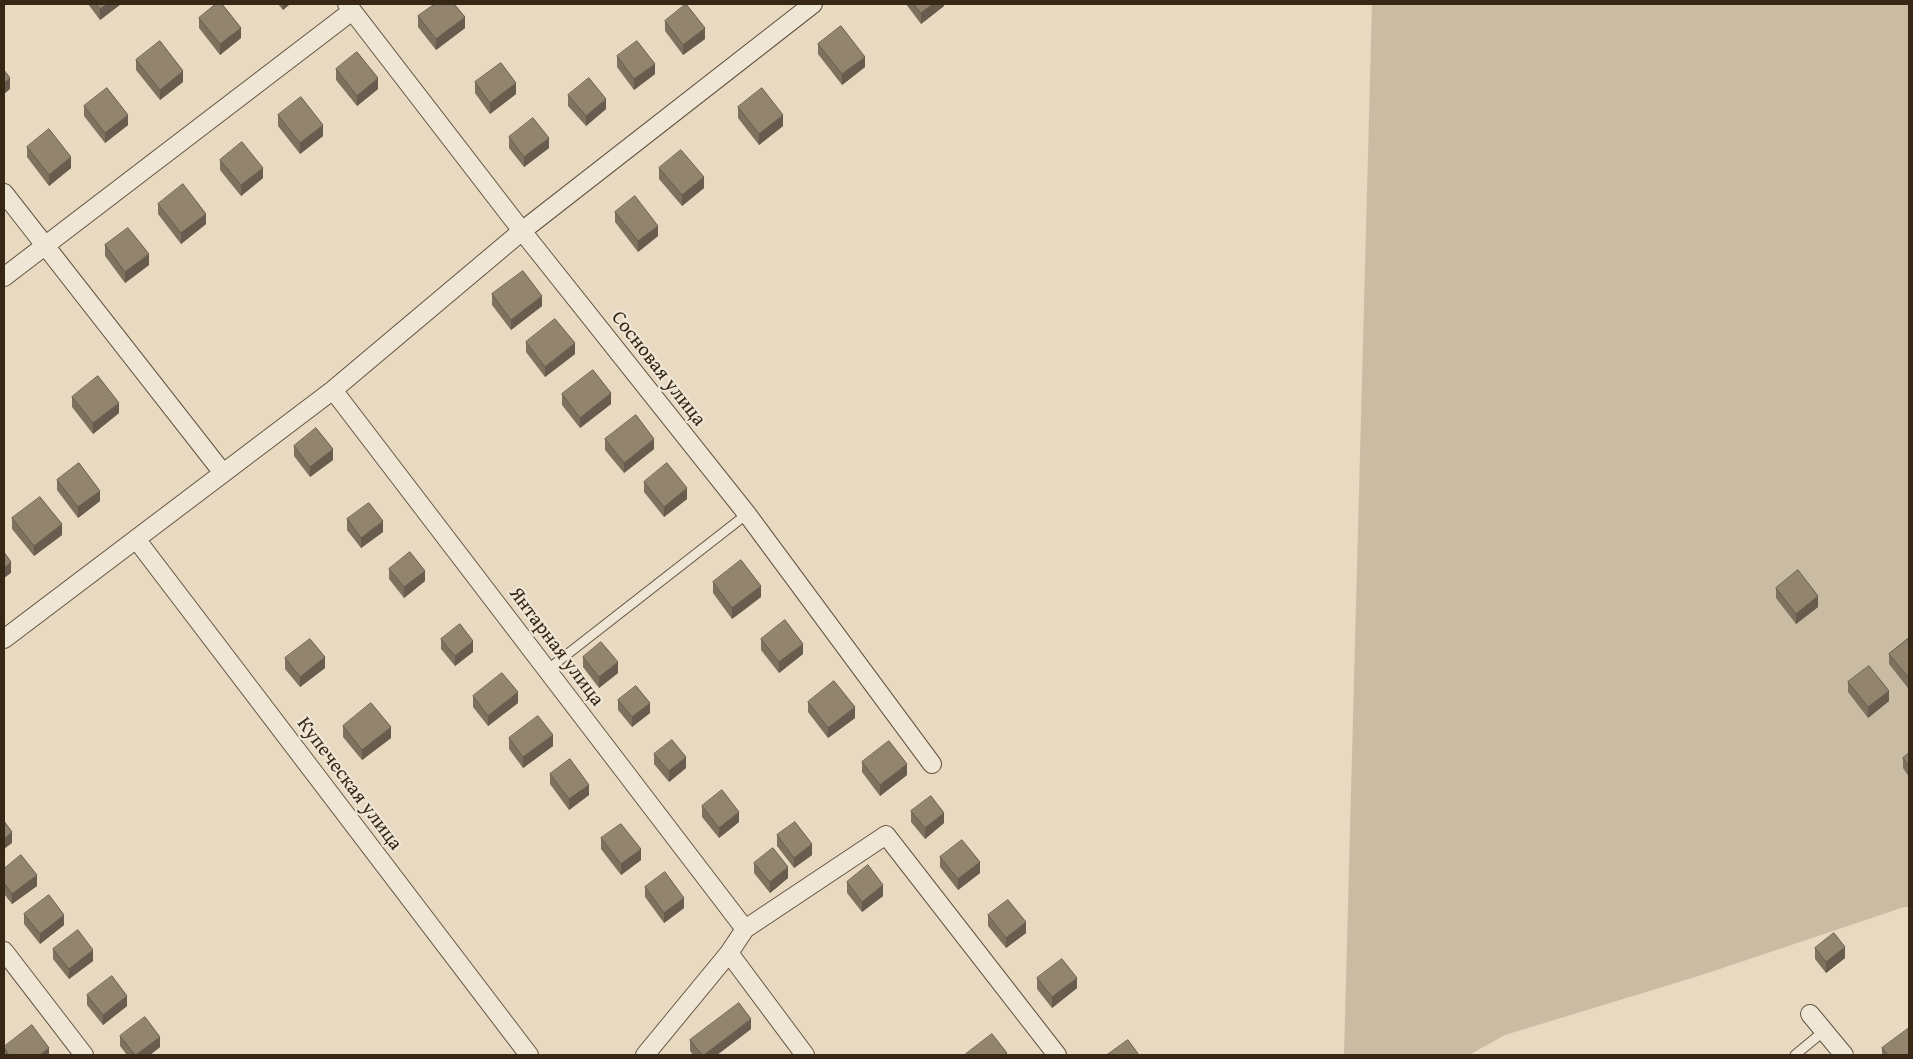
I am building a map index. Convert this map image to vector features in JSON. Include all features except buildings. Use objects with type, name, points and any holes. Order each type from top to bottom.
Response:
[{"type":"street","points":[[4,639],[333,390],[522,231],[814,4]]},
{"type":"street","points":[[4,277],[350,7]]},
{"type":"street","name":"Сосновая улица","points":[[350,7],[522,231],[747,514],[932,764]]},
{"type":"street","points":[[4,193],[223,473]]},
{"type":"street","name":"Янтарная улица","points":[[333,390],[745,929]]},
{"type":"street","name":"Купеческая улица","points":[[136,540],[529,1055]]},
{"type":"street","points":[[645,1055],[730,953],[745,929],[886,835],[1057,1055]]},
{"type":"street","points":[[4,951],[84,1055]]},
{"type":"street","points":[[730,953],[805,1055]]},
{"type":"street","points":[[1810,1014],[1844,1055]]},
{"type":"lane","points":[[547,670],[747,514]]},
{"type":"lane","points":[[1795,1055],[1824,1032]]},
{"type":"shaded area","points":[[1372,4],[1909,4],[1909,907],[1904,907],[1705,974],[1505,1035],[1469,1055],[1344,1055]]}]
